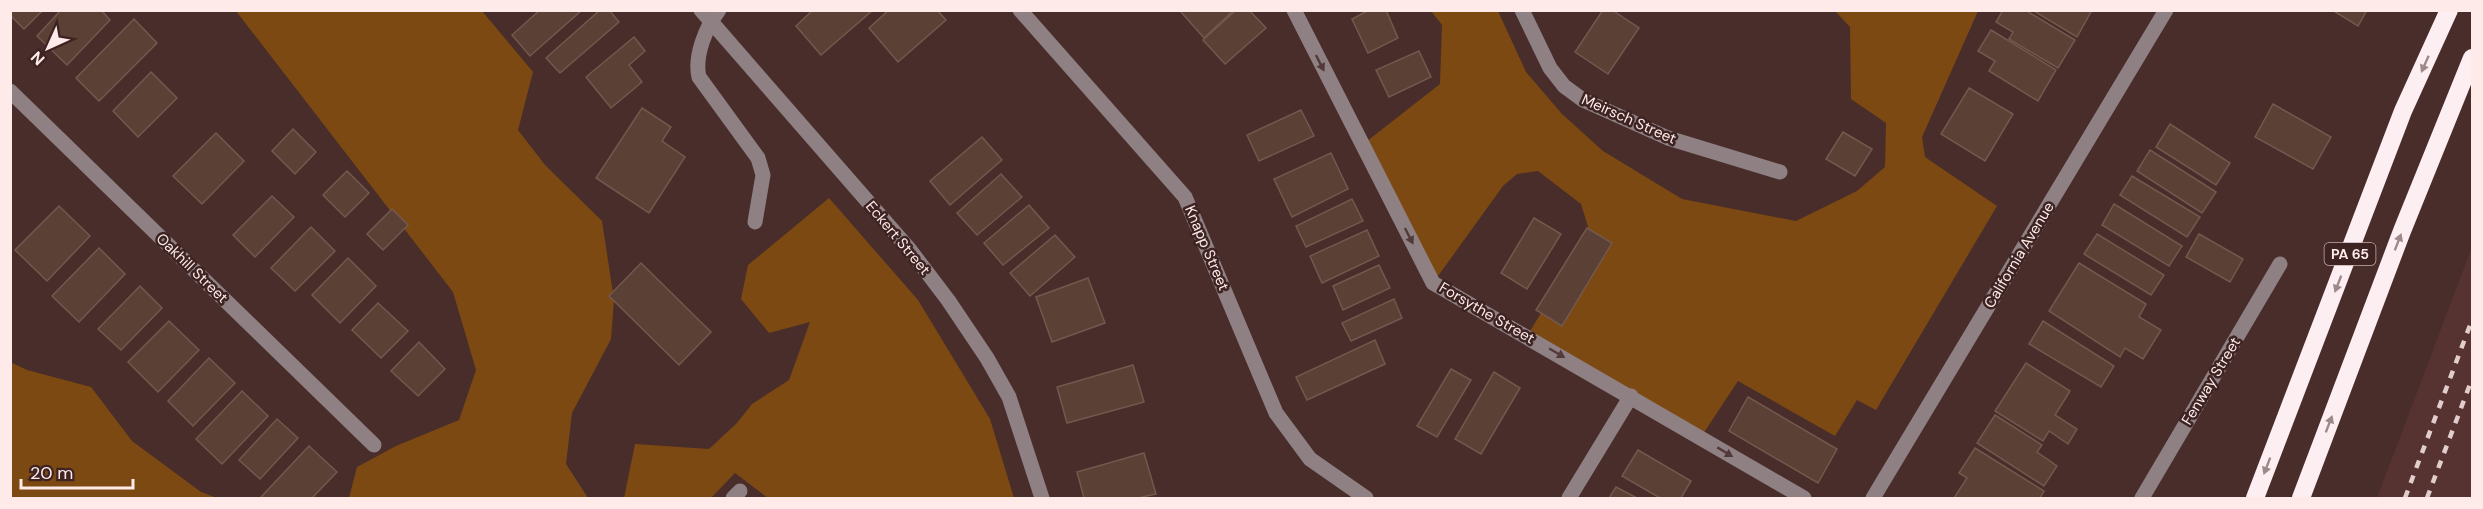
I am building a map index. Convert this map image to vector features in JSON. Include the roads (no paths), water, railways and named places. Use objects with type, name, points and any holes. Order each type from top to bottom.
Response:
[{"type":"highway","name":"PA 65","points":[[2255,498],[2403,111],[2449,10]]},
{"type":"highway","name":"PA 65","points":[[2301,498],[2402,231],[2472,58]]},
{"type":"street","name":"Knapp Street","points":[[1020,10],[1185,197],[1276,413],[1310,459],[1366,498]]},
{"type":"street","name":"Forsythe Street","points":[[1294,10],[1432,283],[1804,498]]},
{"type":"street","name":"Meirsch Street","points":[[1522,10],[1550,68],[1564,86],[1583,100],[1668,138],[1780,172]]},
{"type":"street","name":"California Avenue","points":[[1873,498],[2166,10]]},
{"type":"street","points":[[710,14],[696,65],[699,77],[758,158],[762,175],[755,222]]},
{"type":"street","name":"Eckert Street","points":[[710,14],[910,250],[948,300],[987,358],[1009,397],[1042,498]]},
{"type":"street","name":"Oakhill Street","points":[[10,91],[374,445]]},
{"type":"street","name":"Fenway Street","points":[[2142,498],[2280,264]]},
{"type":"street","points":[[1569,498],[1631,396]]},
{"type":"railway","points":[[2405,498],[2472,320]]},
{"type":"railway","points":[[2427,498],[2472,379]]}]
